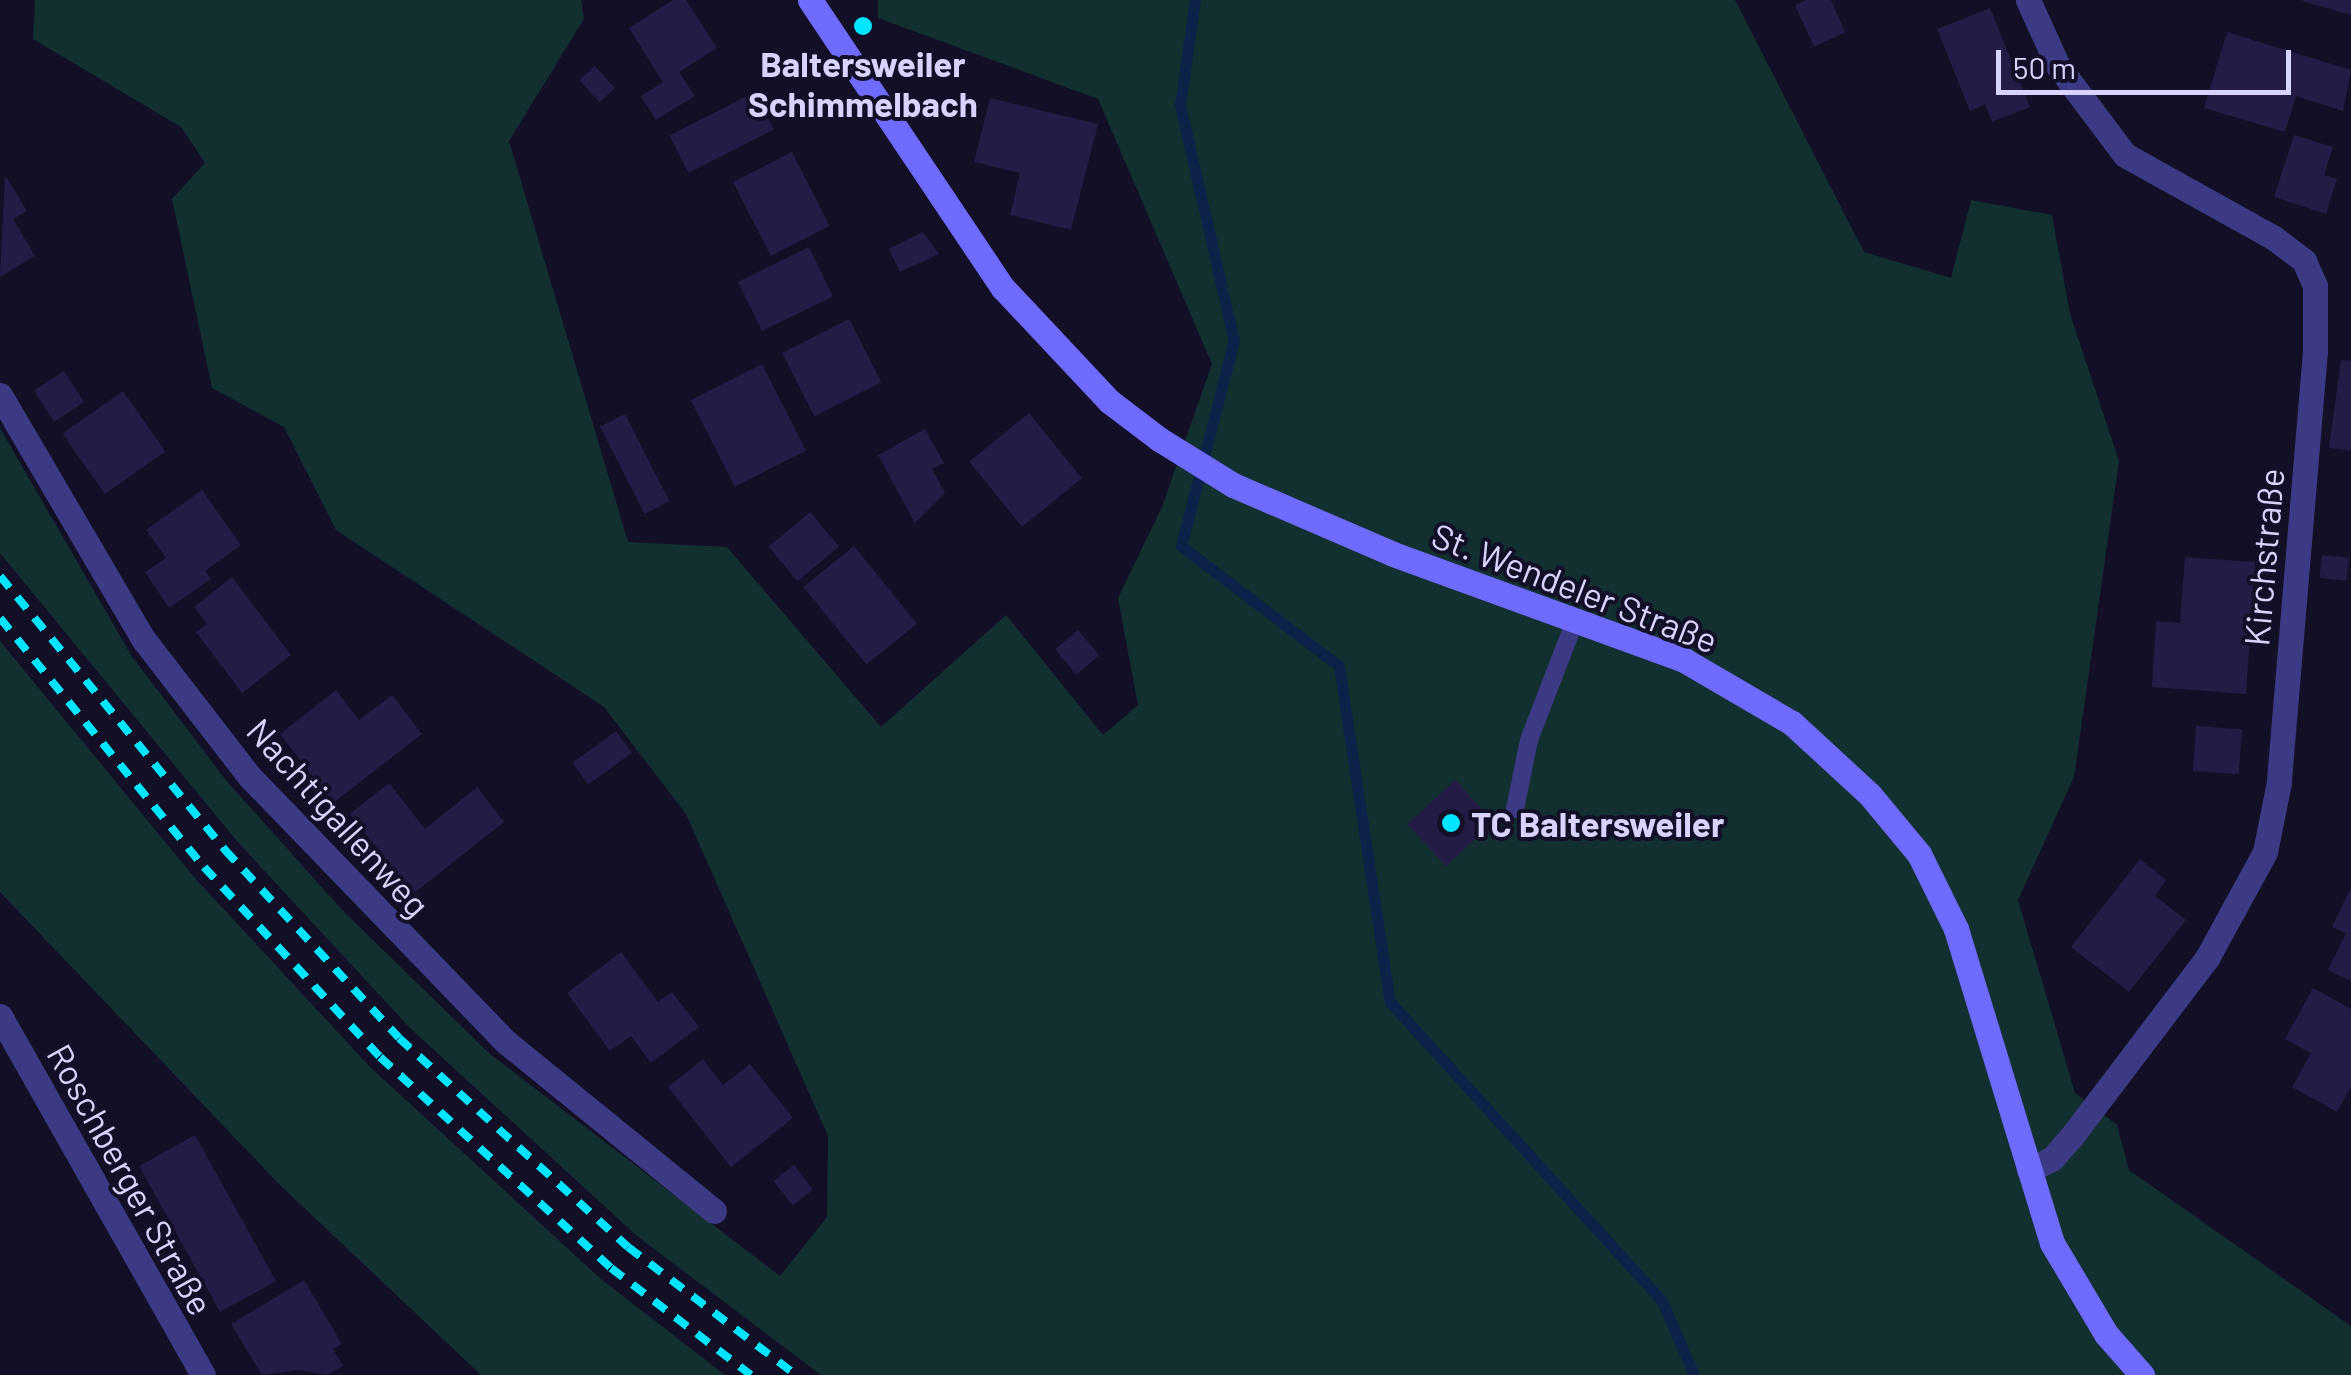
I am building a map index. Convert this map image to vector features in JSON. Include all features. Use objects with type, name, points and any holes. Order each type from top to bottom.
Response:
[{"type":"main road","name":"St. Wendeler Straße","points":[[810,0],[1003,288],[1108,401],[1234,485],[1393,554],[1684,660],[1792,723],[1870,795],[1920,854],[1956,928],[2052,1243],[2106,1334],[2142,1375]]},
{"type":"street","name":"Kirchstraße","points":[[2028,0],[2058,66],[2125,155],[2274,238],[2304,261],[2315,286],[2316,352],[2279,782],[2266,852],[2207,958],[2071,1137],[2053,1158],[2029,1170]]},
{"type":"street","name":"Nachtigallenweg","points":[[0,395],[144,640],[250,777],[506,1042],[714,1211]]},
{"type":"street","name":"Roschberger Straße","points":[[0,1016],[203,1375]]},
{"type":"lane","points":[[1515,809],[1529,740],[1575,620]]},
{"type":"green space","points":[[35,0],[581,0],[584,19],[509,141],[628,542],[727,547],[881,727],[1006,615],[1103,735],[1138,705],[1118,598],[1162,507],[1212,364],[1098,99],[878,18],[878,0],[1735,0],[1864,252],[1951,278],[1971,200],[2052,215],[2070,314],[2119,461],[2074,777],[2018,900],[2075,1093],[2117,1125],[2129,1170],[2351,1326],[2351,1375],[821,1375],[637,1236],[410,1028],[236,840],[0,553],[0,428],[131,655],[225,779],[343,911],[490,1054],[780,1276],[827,1217],[828,1136],[686,814],[604,707],[336,530],[284,427],[212,388],[172,199],[205,163],[181,127],[33,39]]},
{"type":"green space","points":[[0,641],[194,877],[370,1067],[601,1279],[725,1375],[481,1375],[280,1185],[0,892]]},
{"type":"building","points":[[673,0],[686,0],[717,48],[679,72],[695,96],[656,120],[641,96],[663,82],[629,28]]},
{"type":"building","points":[[1806,0],[1831,0],[1845,32],[1814,47],[1795,5]]},
{"type":"building","points":[[2351,0],[2351,15],[2302,1]]},
{"type":"building","points":[[1990,8],[2030,107],[1992,122],[1985,104],[1970,111],[1937,29]]},
{"type":"building","points":[[2227,32],[2351,70],[2343,111],[2296,96],[2285,132],[2204,108]]},
{"type":"building","points":[[595,66],[615,88],[599,102],[579,80]]},
{"type":"building","points":[[755,92],[774,129],[689,173],[669,136]]},
{"type":"building","points":[[990,98],[1098,124],[1071,230],[1010,215],[1020,173],[974,162]]},
{"type":"building","points":[[2294,135],[2333,147],[2324,175],[2337,179],[2326,214],[2274,197]]},
{"type":"building","points":[[792,152],[830,226],[771,256],[733,182]]},
{"type":"building","points":[[5,175],[27,211],[13,219],[35,256],[0,277]]},
{"type":"building","points":[[923,232],[939,254],[900,272],[889,249]]},
{"type":"building","points":[[809,247],[833,296],[762,331],[738,282]]},
{"type":"building","points":[[849,319],[881,382],[814,416],[782,353]]},
{"type":"building","points":[[2341,360],[2351,361],[2351,451],[2329,448]]},
{"type":"building","points":[[762,364],[806,450],[735,487],[691,400]]},
{"type":"building","points":[[64,371],[84,402],[54,422],[34,391]]},
{"type":"building","points":[[123,391],[165,452],[105,494],[62,433]]},
{"type":"building","points":[[1029,413],[1082,478],[1022,527],[969,461]]},
{"type":"building","points":[[625,414],[669,501],[645,514],[600,427]]},
{"type":"building","points":[[925,429],[944,463],[932,469],[945,493],[915,523],[878,455]]},
{"type":"building","points":[[202,490],[241,545],[205,571],[211,579],[169,608],[145,572],[166,558],[146,530]]},
{"type":"building","points":[[810,512],[839,546],[798,581],[769,547]]},
{"type":"building","points":[[854,546],[917,624],[866,665],[803,587]]},
{"type":"building","points":[[2322,555],[2349,558],[2346,581],[2320,578]]},
{"type":"building","points":[[2185,557],[2255,562],[2246,694],[2152,687],[2156,621],[2180,623]]},
{"type":"building","points":[[232,577],[291,655],[242,693],[196,632],[207,624],[194,607]]},
{"type":"building","points":[[1078,630],[1099,655],[1076,675],[1055,649]]},
{"type":"building","points":[[336,690],[359,720],[392,695],[422,734],[333,803],[280,734]]},
{"type":"building","points":[[2196,726],[2242,729],[2239,774],[2193,771]]},
{"type":"building","points":[[616,731],[632,753],[588,785],[572,763]]},
{"type":"building","name":"TC Baltersweiler","points":[[1455,780],[1494,822],[1446,866],[1407,824]]},
{"type":"building","points":[[389,783],[425,829],[477,787],[504,822],[413,894],[350,814]]},
{"type":"building","points":[[2140,859],[2166,880],[2155,896],[2186,920],[2129,992],[2071,947]]},
{"type":"building","points":[[2351,887],[2351,981],[2328,970],[2346,933],[2332,927]]},
{"type":"building","points":[[621,952],[658,1002],[672,992],[699,1027],[651,1063],[631,1036],[610,1051],[567,993]]},
{"type":"building","points":[[2313,988],[2351,1009],[2351,1087],[2337,1112],[2292,1087],[2311,1053],[2285,1039]]},
{"type":"building","points":[[703,1059],[723,1085],[750,1064],[793,1118],[731,1167],[668,1087]]},
{"type":"building","points":[[195,1135],[276,1281],[220,1312],[139,1166]]},
{"type":"building","points":[[794,1165],[813,1189],[793,1205],[774,1181]]},
{"type":"building","points":[[304,1280],[342,1344],[333,1349],[343,1366],[327,1375],[299,1370],[262,1375],[231,1324]]},
{"type":"waterway","points":[[1195,0],[1180,105],[1234,340],[1181,546],[1339,666],[1390,1002],[1662,1301],[1694,1375]]},
{"type":"railway","points":[[0,576],[225,850],[399,1038],[628,1247],[796,1375]]},
{"type":"railway","points":[[0,618],[204,867],[380,1057],[611,1268],[751,1375]]},
{"type":"place","name":"Baltersweiler Schimmelbach","points":[[863,26]]},
{"type":"place","name":"TC Baltersweiler","points":[[1451,823]]}]
